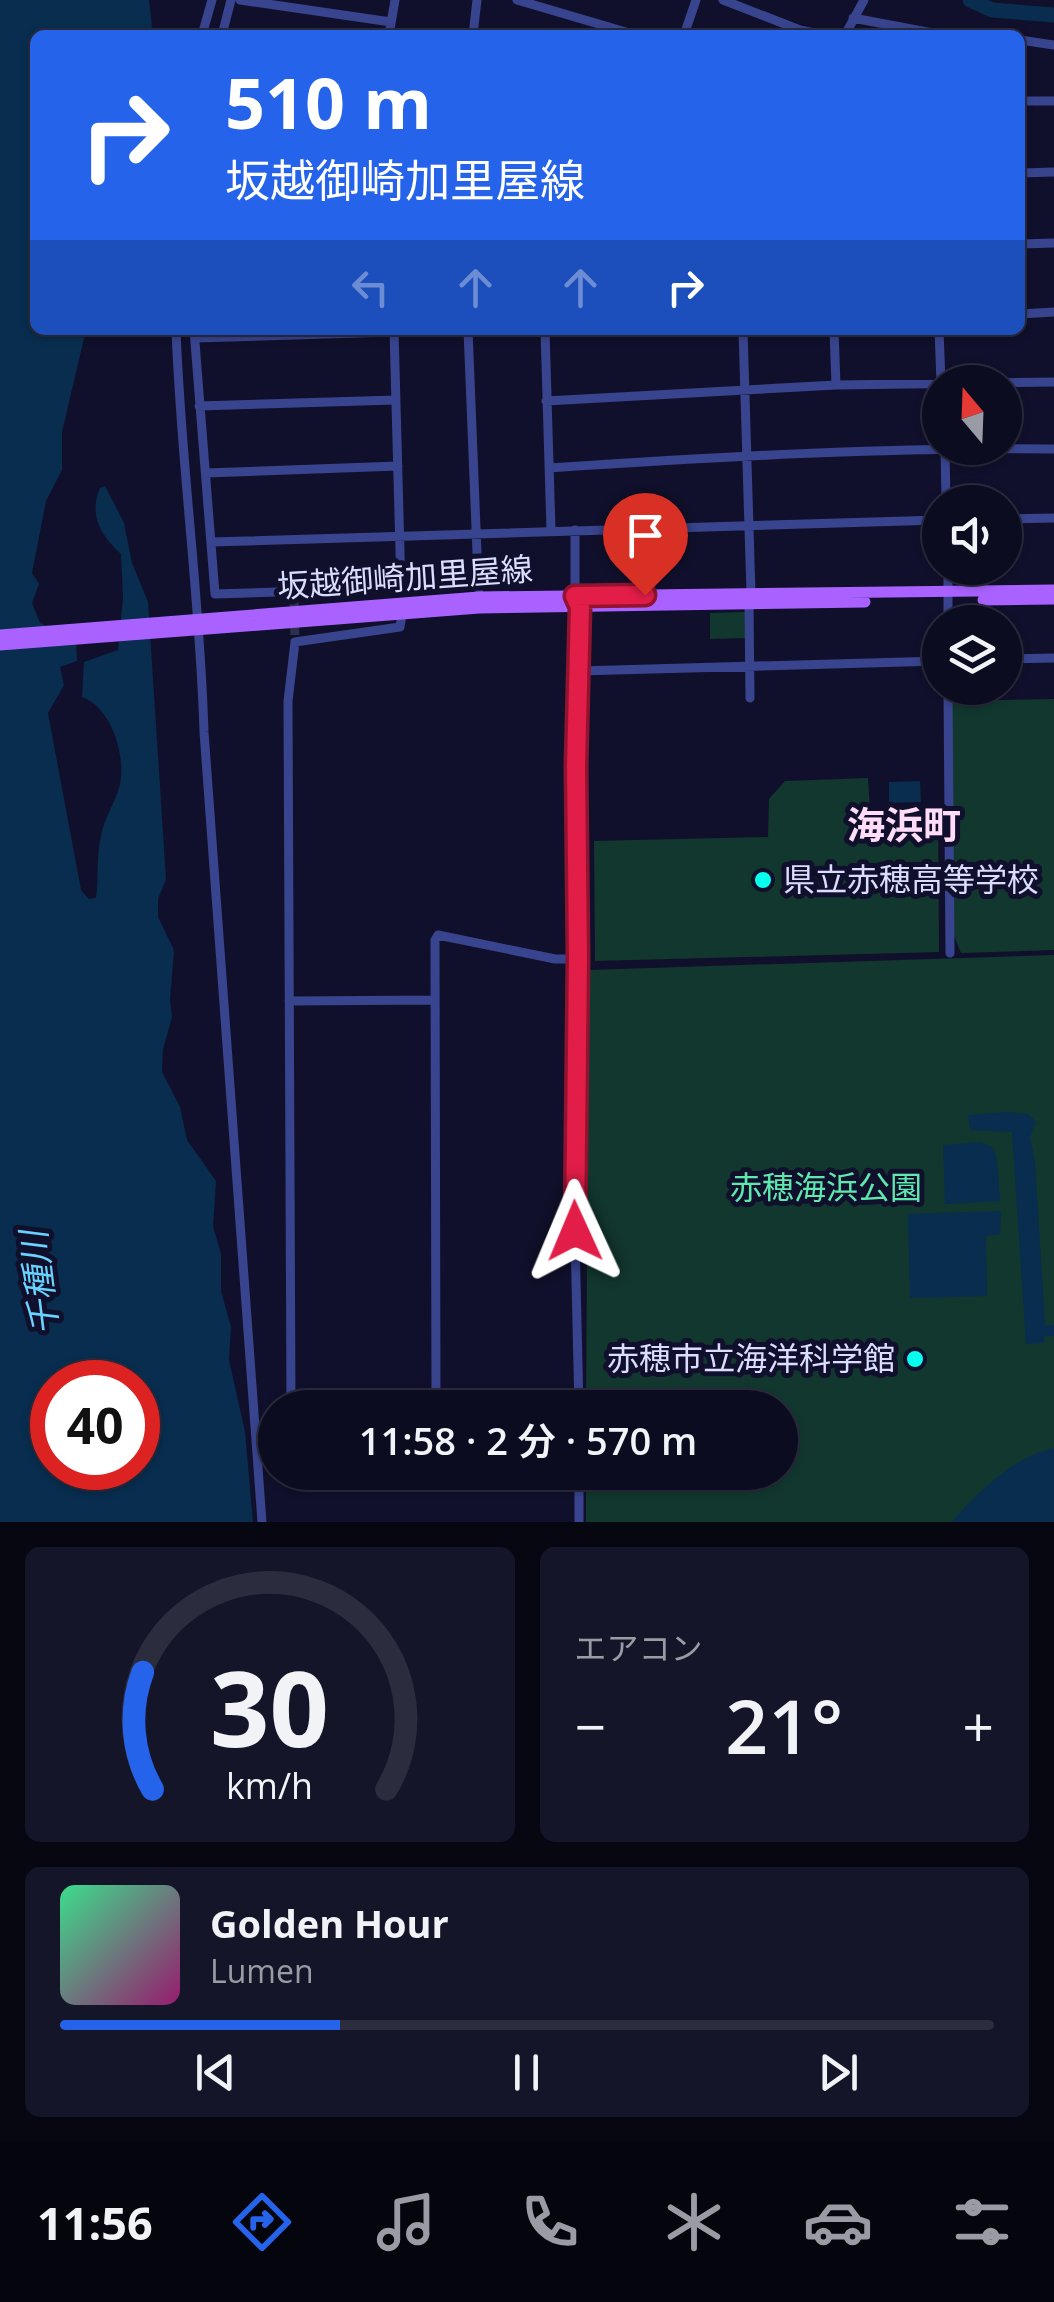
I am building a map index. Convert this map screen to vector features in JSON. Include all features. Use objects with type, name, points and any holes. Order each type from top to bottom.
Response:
[{"type":"main road","name":"坂越御崎加里屋線","points":[[948,597],[1054,590]]},
{"type":"main road","name":"坂越御崎加里屋線","points":[[0,644],[479,602],[1054,599]]},
{"type":"main road","name":"坂越御崎加里屋線","points":[[0,635],[197,625]]},
{"type":"street","points":[[203,30],[212,0]]},
{"type":"street","points":[[223,30],[231,0]]},
{"type":"street","points":[[240,0],[391,22]]},
{"type":"street","points":[[390,30],[394,0]]},
{"type":"street","points":[[473,30],[477,0]]},
{"type":"street","points":[[517,0],[619,30]]},
{"type":"street","points":[[686,30],[696,0]]},
{"type":"street","points":[[723,0],[800,30]]},
{"type":"street","points":[[848,30],[864,0]]},
{"type":"street","points":[[853,18],[914,30]]},
{"type":"street","points":[[1025,41],[1054,45]]},
{"type":"street","points":[[1025,101],[1054,101]]},
{"type":"street","points":[[1025,173],[1054,172]]},
{"type":"street","points":[[1025,244],[1054,243]]},
{"type":"street","points":[[1025,314],[1054,312]]},
{"type":"street","points":[[176,335],[262,1522]]},
{"type":"street","points":[[194,335],[215,594],[294,595],[401,588]]},
{"type":"street","points":[[291,1390],[288,701],[295,642],[400,627],[394,335]]},
{"type":"street","points":[[468,335],[479,602]]},
{"type":"street","points":[[545,335],[552,530]]},
{"type":"street","points":[[743,335],[750,698]]},
{"type":"street","points":[[834,335],[836,384]]},
{"type":"street","points":[[939,335],[941,365]]},
{"type":"street","points":[[546,400],[922,382]]},
{"type":"street","points":[[1022,382],[1054,382]]},
{"type":"street","points":[[199,406],[396,400]]},
{"type":"street","points":[[549,468],[922,449]]},
{"type":"street","points":[[1022,449],[1054,449]]},
{"type":"street","points":[[206,473],[398,466]]},
{"type":"street","points":[[1022,519],[1054,518]]},
{"type":"street","points":[[211,542],[922,520]]},
{"type":"street","points":[[575,530],[579,671],[574,1196],[579,1390]]},
{"type":"street","points":[[948,585],[948,605]]},
{"type":"street","points":[[1022,659],[1054,658]]},
{"type":"street","points":[[579,671],[922,662]]},
{"type":"street","points":[[948,705],[950,953]]},
{"type":"street","points":[[436,1390],[434,1000],[438,934],[555,958],[578,958]]},
{"type":"street","points":[[289,1001],[434,1000]]},
{"type":"street","points":[[579,1490],[579,1522]]},
{"type":"green space","points":[[745,612],[746,638],[710,639],[710,613]]},
{"type":"green space","points":[[1054,699],[1054,950],[961,953],[952,931],[952,705],[1022,705],[1022,700]]},
{"type":"green space","points":[[868,778],[870,811],[938,809],[939,952],[595,961],[594,841],[768,837],[769,799],[785,781]]},
{"type":"green space","name":"赤穂海浜公園","points":[[1054,955],[1054,1522],[586,1522],[586,1490],[798,1490],[798,1390],[586,1390],[589,970]]},
{"type":"water","name":"千種川","points":[[0,0],[149,0],[151,30],[30,30],[30,335],[85,335],[62,432],[62,470],[46,501],[32,573],[39,584],[32,603],[40,623],[76,640],[77,661],[60,667],[64,685],[48,713],[81,890],[89,899],[96,898],[99,844],[121,772],[118,746],[108,721],[92,702],[82,697],[84,662],[118,650],[123,598],[121,554],[103,533],[96,516],[100,488],[105,486],[124,523],[132,563],[148,602],[166,879],[158,899],[158,917],[174,950],[172,1017],[163,1049],[162,1072],[180,1107],[187,1140],[216,1181],[213,1226],[221,1254],[221,1291],[231,1327],[229,1360],[245,1432],[253,1522],[0,1522]]},
{"type":"water","points":[[920,781],[921,802],[889,803],[889,782]]},
{"type":"water","points":[[1028,1114],[1036,1122],[1030,1137],[1045,1325],[1054,1325],[1054,1336],[1044,1336],[1044,1343],[1026,1344],[1012,1132],[970,1130],[968,1115]]},
{"type":"water","points":[[981,1142],[993,1148],[997,1159],[1000,1201],[945,1204],[943,1145]]},
{"type":"water","points":[[1001,1211],[1000,1234],[986,1236],[987,1296],[910,1298],[908,1214]]},
{"type":"water","points":[[1054,1448],[1054,1522],[952,1522],[998,1477],[1025,1459]]},
{"type":"waterway","points":[[970,0],[992,10],[1054,15]]},
{"type":"tunnel","points":[[294,599],[295,642]]},
{"type":"place","name":"県立赤穂高等学校","points":[[763,880]]},
{"type":"place","name":"赤穂市立海洋科学館","points":[[915,1359]]},
{"type":"district","name":"海浜町","points":[[904,826]]},
{"type":"route","points":[[575,1231],[580,607],[575,596],[645,595]]}]
